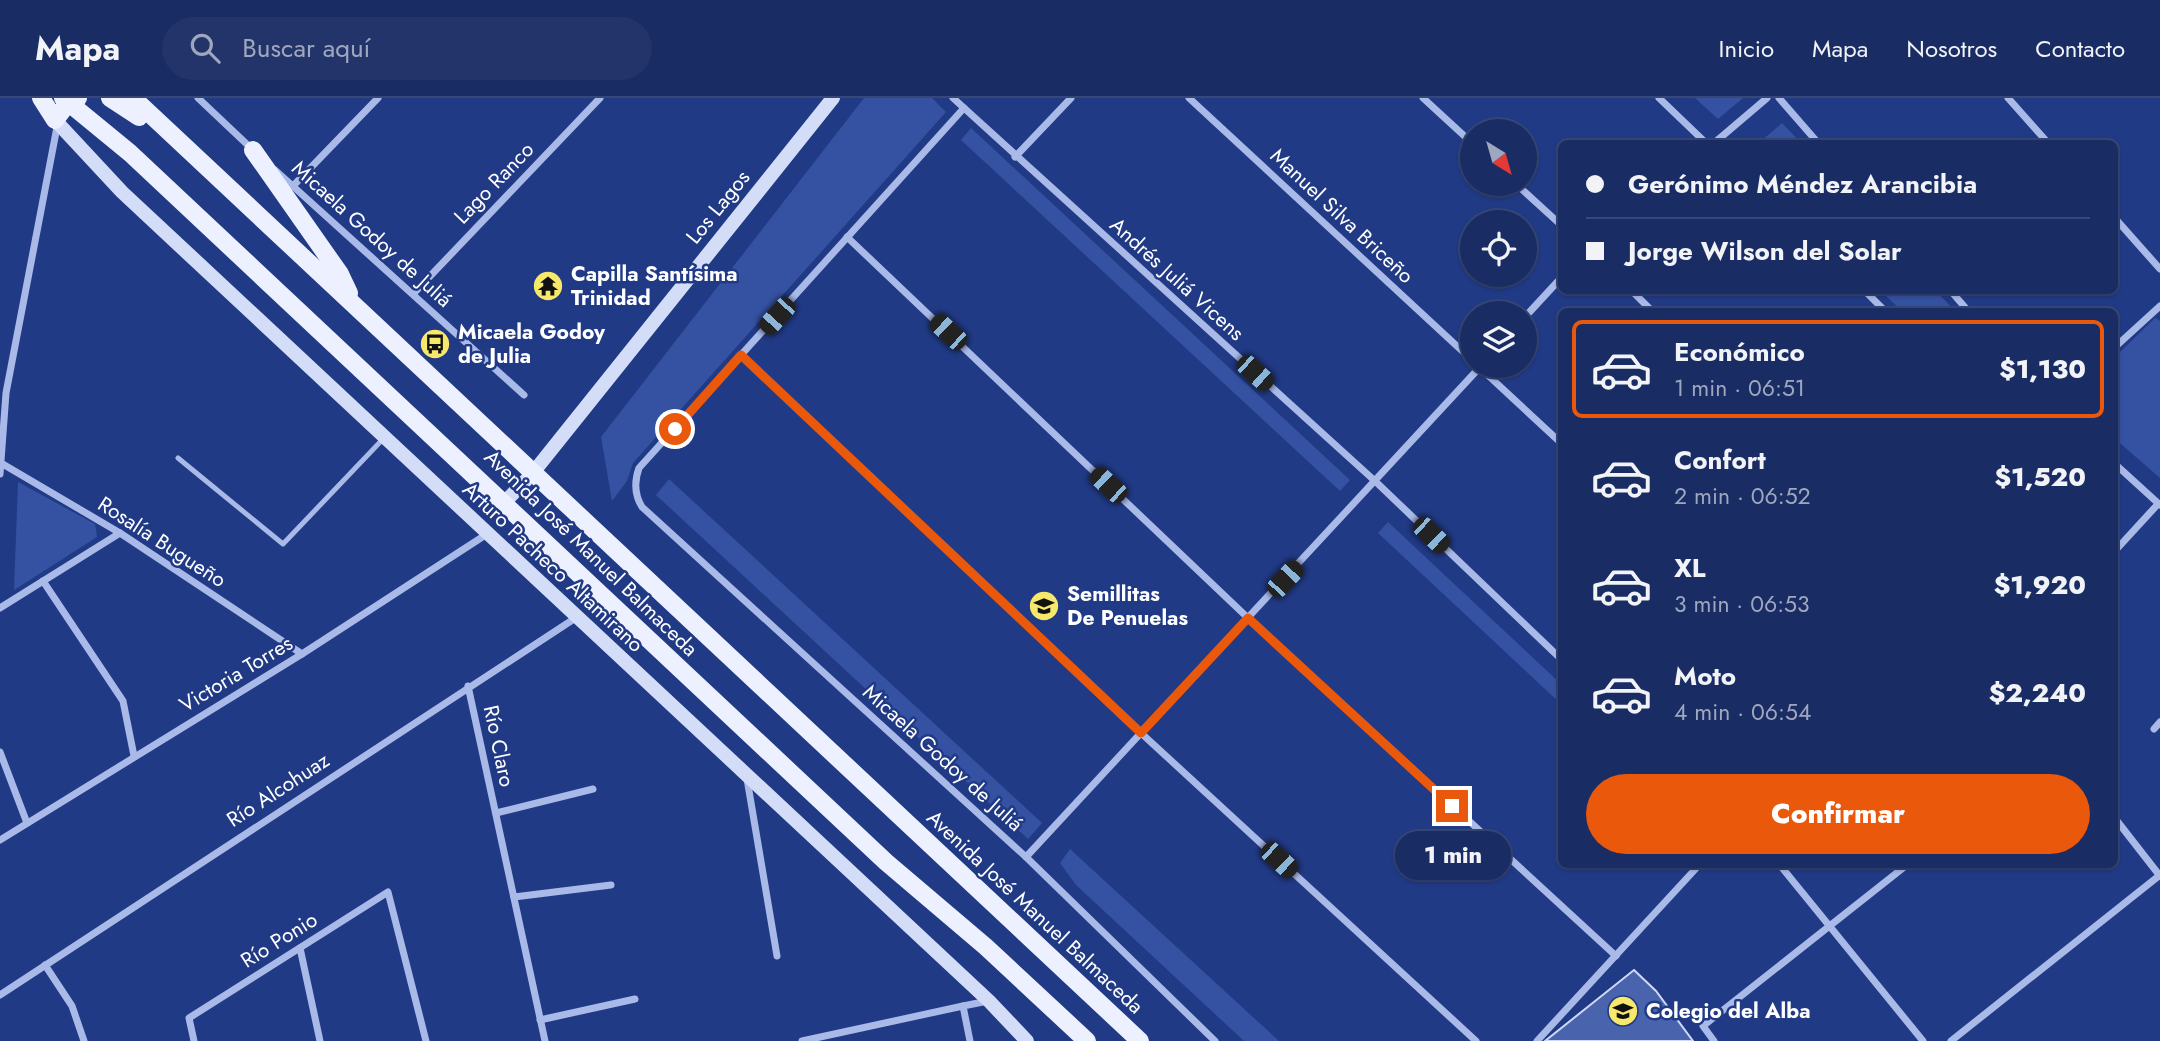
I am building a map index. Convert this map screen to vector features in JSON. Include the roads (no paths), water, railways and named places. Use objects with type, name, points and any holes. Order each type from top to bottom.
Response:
[{"type":"main road","points":[[41,98],[55,120],[70,100]]},
{"type":"main road","points":[[110,98],[181,142]]},
{"type":"main road","name":"Avenida José Manuel Balmaceda","points":[[133,98],[1140,1041]]},
{"type":"main road","name":"Avenida José Manuel Balmaceda","points":[[70,100],[467,466],[503,504],[886,862],[986,947],[1087,1041]]},
{"type":"main road","points":[[253,150],[340,274],[353,302]]},
{"type":"street","name":"Micaela Godoy de Juliá","points":[[198,98],[524,396]]},
{"type":"street","points":[[293,186],[378,98]]},
{"type":"street","name":"Lago Ranco","points":[[414,293],[600,98]]},
{"type":"street","name":"Los Lagos","points":[[503,504],[532,474],[833,98]]},
{"type":"street","name":"Andrés Juliá Vicens","points":[[953,98],[1375,481],[1558,656]]},
{"type":"street","points":[[1015,157],[1071,98]]},
{"type":"street","name":"Manuel Silva Briceño","points":[[1189,98],[1460,349]]},
{"type":"street","points":[[1423,98],[1460,132]]},
{"type":"street","points":[[1659,98],[1703,140]]},
{"type":"street","points":[[1718,140],[1767,98]]},
{"type":"street","points":[[1779,98],[1816,140]]},
{"type":"street","points":[[2008,98],[2045,140]]},
{"type":"street","points":[[964,108],[741,355],[1141,733],[1476,1041]]},
{"type":"street","points":[[0,474],[3,392],[58,133],[55,120]]},
{"type":"street","name":"Arturo Pacheco Altamirano","points":[[55,120],[122,192],[989,1001],[1027,1041]]},
{"type":"street","points":[[1529,196],[1558,222]]},
{"type":"street","points":[[2118,222],[2160,269]]},
{"type":"street","points":[[848,237],[1248,618],[1616,956]]},
{"type":"street","points":[[1537,304],[1558,281]]},
{"type":"street","points":[[1635,294],[1649,308]]},
{"type":"street","points":[[1868,294],[1882,308]]},
{"type":"street","points":[[1953,294],[1966,308]]},
{"type":"street","points":[[2118,344],[2160,306]]},
{"type":"street","name":"Micaela Godoy de Juliá","points":[[741,355],[639,468],[635,489],[642,507],[1026,857],[1214,1041]]},
{"type":"street","points":[[1026,857],[1469,378]]},
{"type":"street","points":[[1493,378],[1558,440]]},
{"type":"street","name":"Rosalía Bugueño","points":[[1,463],[120,533],[302,654]]},
{"type":"street","points":[[2118,467],[2159,504],[2118,548]]},
{"type":"street","points":[[0,608],[120,533]]},
{"type":"street","name":"Victoria Torres","points":[[0,840],[302,654],[487,534]]},
{"type":"street","points":[[44,581],[123,701],[135,756]]},
{"type":"street","name":"Río Alcohuaz","points":[[0,995],[577,617]]},
{"type":"street","name":"Río Claro","points":[[468,686],[545,1041]]},
{"type":"street","points":[[0,752],[27,823]]},
{"type":"street","points":[[747,775],[777,957]]},
{"type":"street","name":"Río Claro","points":[[496,813],[593,789]]},
{"type":"street","points":[[1951,1041],[2160,875],[2118,822]]},
{"type":"street","points":[[1537,1041],[1696,868]]},
{"type":"street","points":[[1782,868],[1923,1041]]},
{"type":"street","points":[[1714,1041],[1703,1026],[1903,868]]},
{"type":"street","points":[[514,897],[611,885]]},
{"type":"street","name":"Río Ponio","points":[[194,1041],[189,1017],[388,892],[426,1041]]},
{"type":"street","points":[[300,948],[320,1041]]},
{"type":"street","points":[[45,965],[72,1006],[84,1041]]},
{"type":"street","points":[[540,1020],[635,999]]},
{"type":"street","points":[[803,1041],[989,1001]]},
{"type":"street","points":[[962,1006],[970,1041]]},
{"type":"lane","points":[[178,458],[283,544],[385,437]]},
{"type":"place","name":"Capilla Santísima Trinidad","points":[[548,286]]},
{"type":"place","name":"Micaela Godoy de Julia","points":[[435,344]]},
{"type":"place","name":"Semillitas De Penuelas","points":[[1044,606]]},
{"type":"place","name":"Colegio del Alba","points":[[1623,1011]]}]
